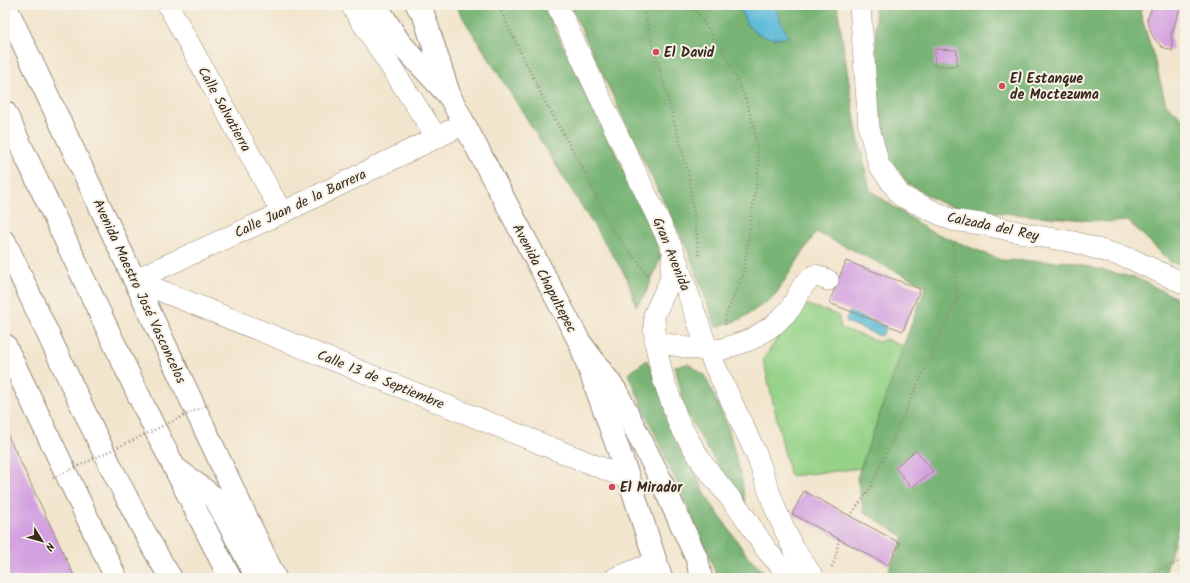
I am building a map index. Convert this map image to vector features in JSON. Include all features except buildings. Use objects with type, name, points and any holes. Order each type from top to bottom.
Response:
[{"type":"main road","name":"Avenida Maestro José Vasconcelos","points":[[5,5],[275,578]]},
{"type":"main road","name":"Avenida Chapultepec","points":[[376,5],[400,43],[450,97],[579,341],[659,570]]},
{"type":"main road","points":[[417,5],[424,16],[450,97]]},
{"type":"main road","points":[[8,120],[147,413],[230,578]]},
{"type":"main road","points":[[5,242],[98,441],[132,508],[171,578]]},
{"type":"main road","points":[[579,341],[616,391],[660,476],[697,559],[701,578]]},
{"type":"main road","points":[[5,346],[116,578]]},
{"type":"main road","points":[[174,467],[215,498],[257,578]]},
{"type":"street","name":"Calle Salvatierra","points":[[168,5],[282,213]]},
{"type":"street","points":[[351,5],[437,138]]},
{"type":"street","name":"Gran Avenida","points":[[557,5],[673,250],[716,350],[757,456],[775,508],[792,546],[821,575]]},
{"type":"street","name":"Calzada del Rey","points":[[860,5],[869,128],[879,165],[901,196],[952,220],[981,224],[1036,236],[1074,242],[1131,259],[1185,284]]},
{"type":"street","name":"Calle Juan de la Barrera","points":[[134,280],[282,213],[464,124]]},
{"type":"street","points":[[673,250],[670,281],[654,315],[655,342],[663,378],[679,424],[703,464],[742,513],[768,552],[792,578]]},
{"type":"street","points":[[655,342],[716,350],[752,340],[775,324],[790,309],[804,284],[815,276],[828,280]]},
{"type":"street","name":"Calle 13 de Septiembre","points":[[134,280],[628,479]]},
{"type":"street","points":[[615,578],[659,570]]},
{"type":"path","points":[[498,5],[542,96],[586,174],[612,230],[664,294]]},
{"type":"path","points":[[642,5],[689,175],[699,262]]},
{"type":"path","points":[[686,5],[697,12],[725,55],[744,95],[754,125],[759,166],[743,275],[726,314],[716,350]]},
{"type":"path","points":[[850,516],[869,490],[957,299],[952,220]]},
{"type":"path","points":[[53,478],[209,404]]},
{"type":"path","points":[[821,575],[835,558],[839,539]]},
{"type":"path","points":[[1140,578],[1185,559]]},
{"type":"green space","points":[[455,5],[543,5],[651,225],[661,257],[645,295],[636,306],[627,278]]},
{"type":"green space","points":[[570,5],[837,5],[856,127],[870,190],[928,230],[1001,260],[1070,262],[1139,279],[1185,302],[1185,513],[1180,521],[1164,578],[885,578],[904,537],[864,512],[857,478],[926,286],[816,232],[774,297],[741,319],[716,327],[689,253]]},
{"type":"green space","points":[[875,5],[1143,5],[1140,12],[1166,104],[1185,121],[1185,267],[1169,261],[1128,221],[1110,222],[965,210],[939,202],[907,183],[884,150],[877,82]]},
{"type":"green space","points":[[802,303],[838,315],[841,328],[879,342],[885,339],[923,354],[872,467],[790,476],[763,359]]},
{"type":"green space","points":[[647,360],[704,493],[748,557],[770,578],[717,578],[708,553],[628,374]]},
{"type":"green space","points":[[689,364],[705,376],[728,427],[742,481],[745,504],[713,458],[686,413],[675,366]]},
{"type":"water","points":[[741,5],[774,5],[788,37],[771,38],[756,33],[746,22]]},
{"type":"water","points":[[849,312],[886,327],[884,333],[880,336],[847,322],[846,319]]},
{"type":"place","name":"El David","points":[[656,52]]},
{"type":"place","name":"El Estanque de Moctezuma","points":[[1002,86]]},
{"type":"place","name":"El Mirador","points":[[612,487]]}]
